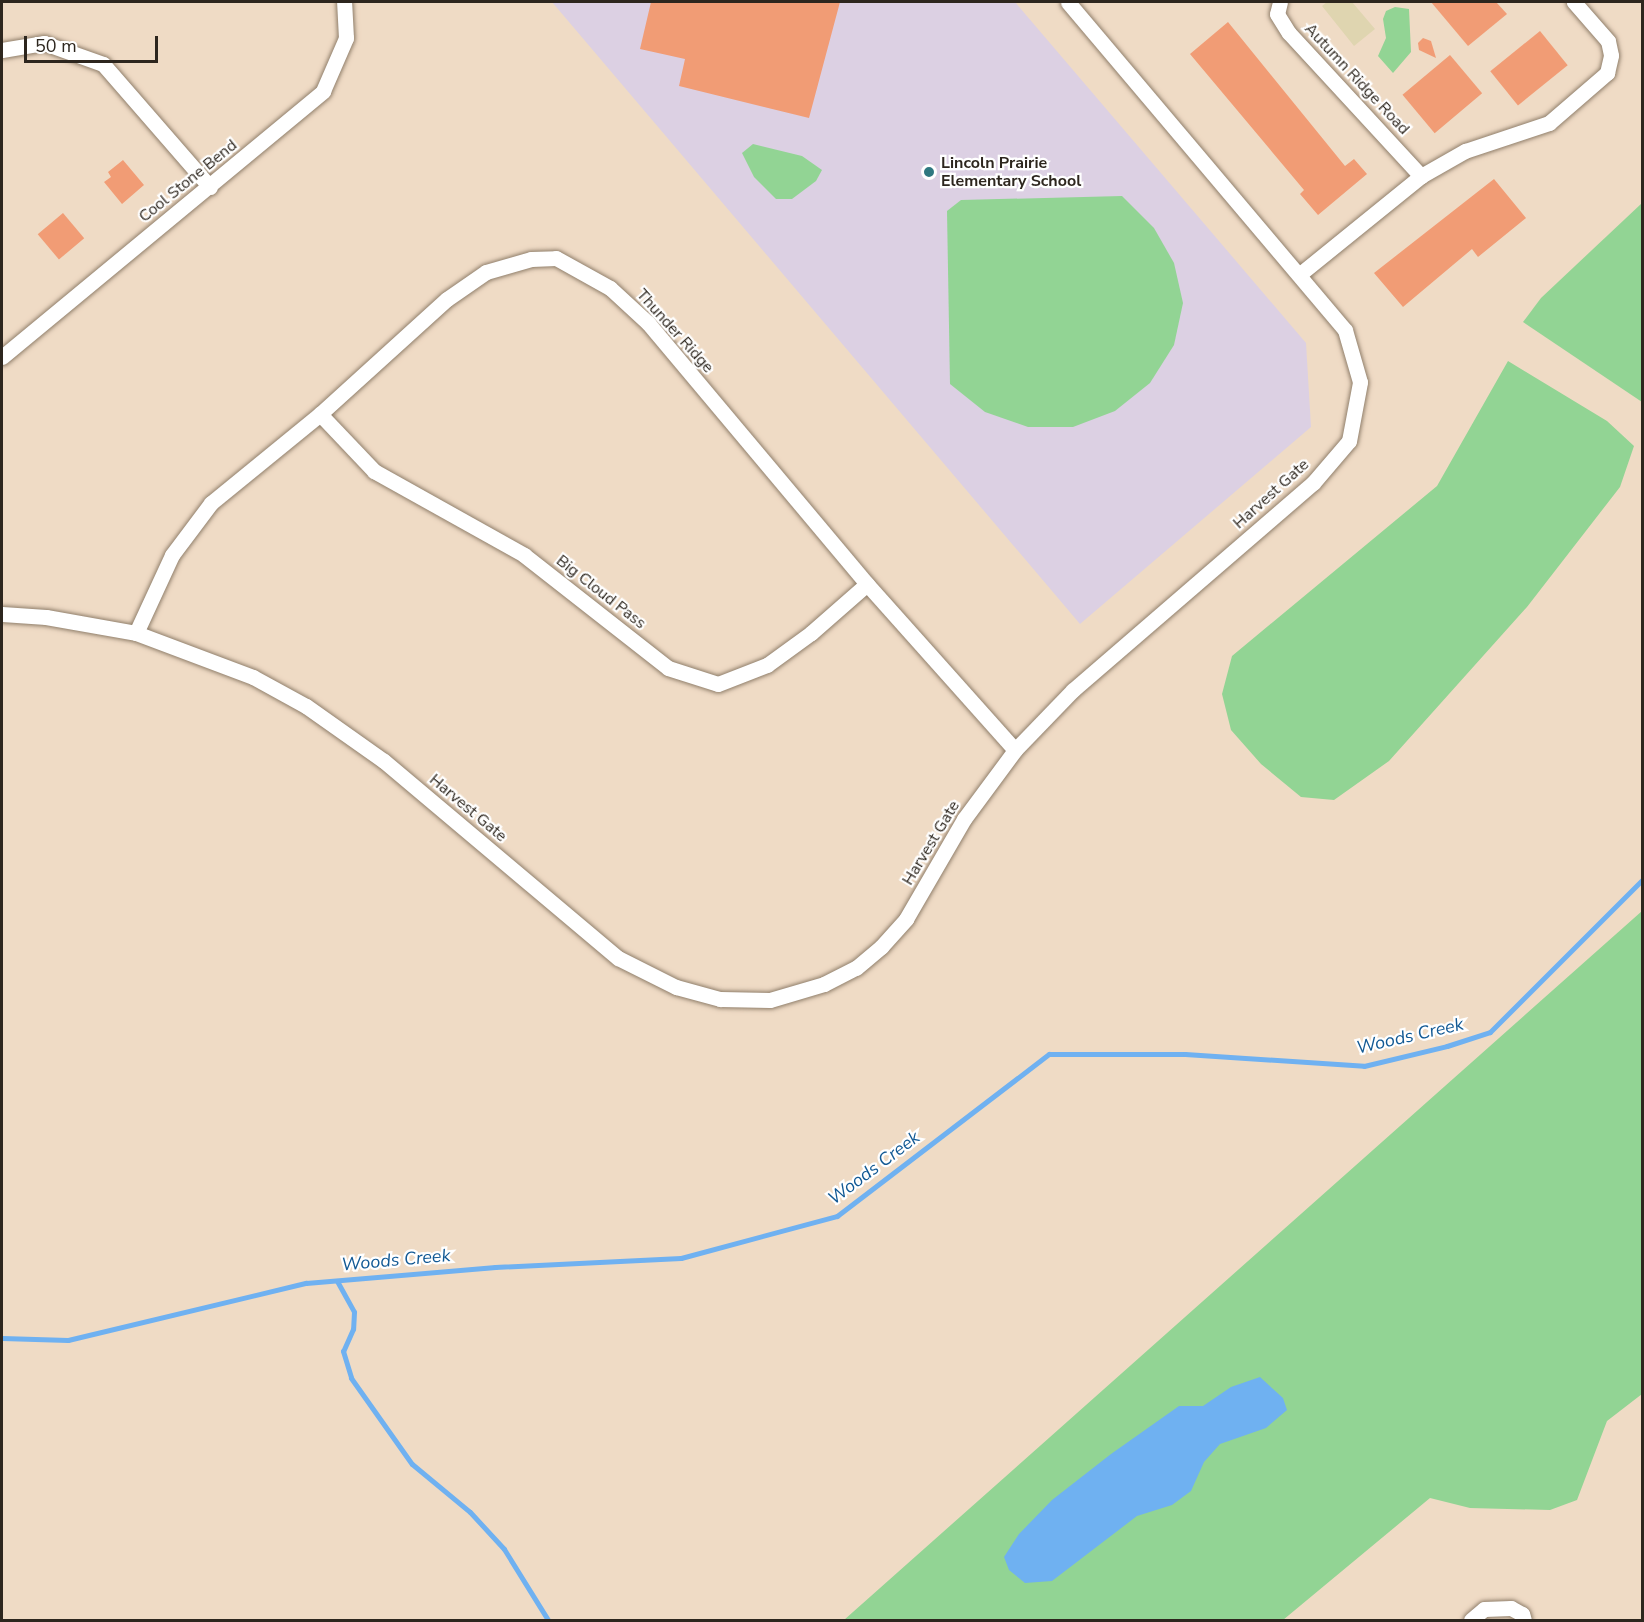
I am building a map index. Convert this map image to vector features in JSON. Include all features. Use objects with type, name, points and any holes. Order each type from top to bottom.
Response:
[{"type":"street","name":"Cool Stone Bend","points":[[2,357],[210,187],[323,91],[346,38],[344,2]]},
{"type":"street","name":"Harvest Gate","points":[[2,614],[46,617],[136,633],[253,677],[306,706],[384,761],[618,958],[676,987],[720,999],[762,1000],[796,994],[856,968],[881,947],[906,919],[964,819],[1015,750],[1073,690],[1313,483],[1349,441],[1360,382],[1345,330],[1068,2]]},
{"type":"street","name":"Autumn Ridge Road","points":[[1280,2],[1277,14],[1289,33],[1421,176]]},
{"type":"street","points":[[1300,274],[1421,176],[1465,151],[1549,123],[1607,73],[1611,55],[1608,41],[1574,2]]},
{"type":"street","points":[[2,50],[44,43],[103,64],[210,187]]},
{"type":"street","name":"Thunder Ridge","points":[[136,633],[172,555],[211,503],[320,414],[447,299],[486,272],[531,259],[556,258],[610,288],[648,323],[867,584],[1015,750]]},
{"type":"street","name":"Big Cloud Pass","points":[[320,414],[374,471],[524,555],[668,668],[718,684],[767,665],[811,633],[867,584]]},
{"type":"street","points":[[1471,1620],[1484,1608],[1511,1608],[1522,1614],[1524,1620]]},
{"type":"shaded area","name":"Lincoln Prairie Elementary School","points":[[552,2],[1015,2],[1306,343],[1311,427],[1080,624]]},
{"type":"green space","points":[[1395,7],[1409,9],[1411,52],[1393,73],[1378,56],[1386,38],[1383,19],[1386,11]]},
{"type":"green space","points":[[753,144],[802,156],[822,170],[816,181],[792,199],[776,199],[754,177],[742,153]]},
{"type":"green space","points":[[1122,196],[1154,228],[1174,263],[1183,303],[1174,345],[1150,383],[1115,411],[1073,427],[1028,427],[985,412],[950,384],[947,211],[961,200]]},
{"type":"green space","points":[[1642,203],[1642,402],[1523,322],[1541,298]]},
{"type":"green space","points":[[1508,361],[1607,421],[1634,446],[1620,487],[1527,607],[1389,761],[1334,800],[1301,797],[1261,764],[1231,730],[1222,694],[1232,656],[1437,486]]},
{"type":"green space","points":[[1642,911],[1642,1394],[1607,1421],[1577,1500],[1550,1510],[1470,1508],[1430,1498],[1283,1620],[844,1620]]},
{"type":"sand","points":[[1327,2],[1352,2],[1375,29],[1354,46],[1322,6]]},
{"type":"water","points":[[1260,1377],[1283,1398],[1287,1410],[1266,1428],[1220,1444],[1204,1462],[1191,1491],[1172,1505],[1137,1516],[1052,1581],[1025,1583],[1009,1570],[1004,1557],[1019,1534],[1052,1500],[1111,1454],[1179,1406],[1203,1406],[1231,1387]]},
{"type":"building","points":[[651,2],[840,2],[809,118],[679,86],[685,59],[640,49]]},
{"type":"building","points":[[1431,2],[1496,2],[1507,14],[1468,46]]},
{"type":"building","points":[[1228,22],[1345,166],[1354,159],[1367,174],[1318,215],[1300,194],[1304,190],[1190,54]]},
{"type":"building","points":[[1540,31],[1568,65],[1518,105],[1490,71]]},
{"type":"building","points":[[1423,38],[1431,41],[1436,58],[1419,50],[1418,43]]},
{"type":"building","points":[[1450,55],[1482,93],[1435,133],[1403,95]]},
{"type":"building","points":[[123,160],[144,185],[122,204],[104,182],[111,177],[108,172]]},
{"type":"building","points":[[1494,179],[1526,218],[1478,257],[1472,249],[1403,307],[1374,273]]},
{"type":"building","points":[[63,213],[84,238],[59,259],[38,234]]},
{"type":"waterway","name":"Woods Creek","points":[[2,1338],[68,1340],[306,1283],[495,1267],[681,1258],[837,1216],[1049,1054],[1185,1054],[1364,1066],[1447,1046],[1490,1032],[1642,880]]},
{"type":"waterway","points":[[337,1281],[354,1312],[353,1329],[343,1351],[351,1378],[412,1464],[470,1512],[504,1549],[548,1620]]},
{"type":"place","name":"Lincoln Prairie Elementary School","points":[[929,172]]}]
